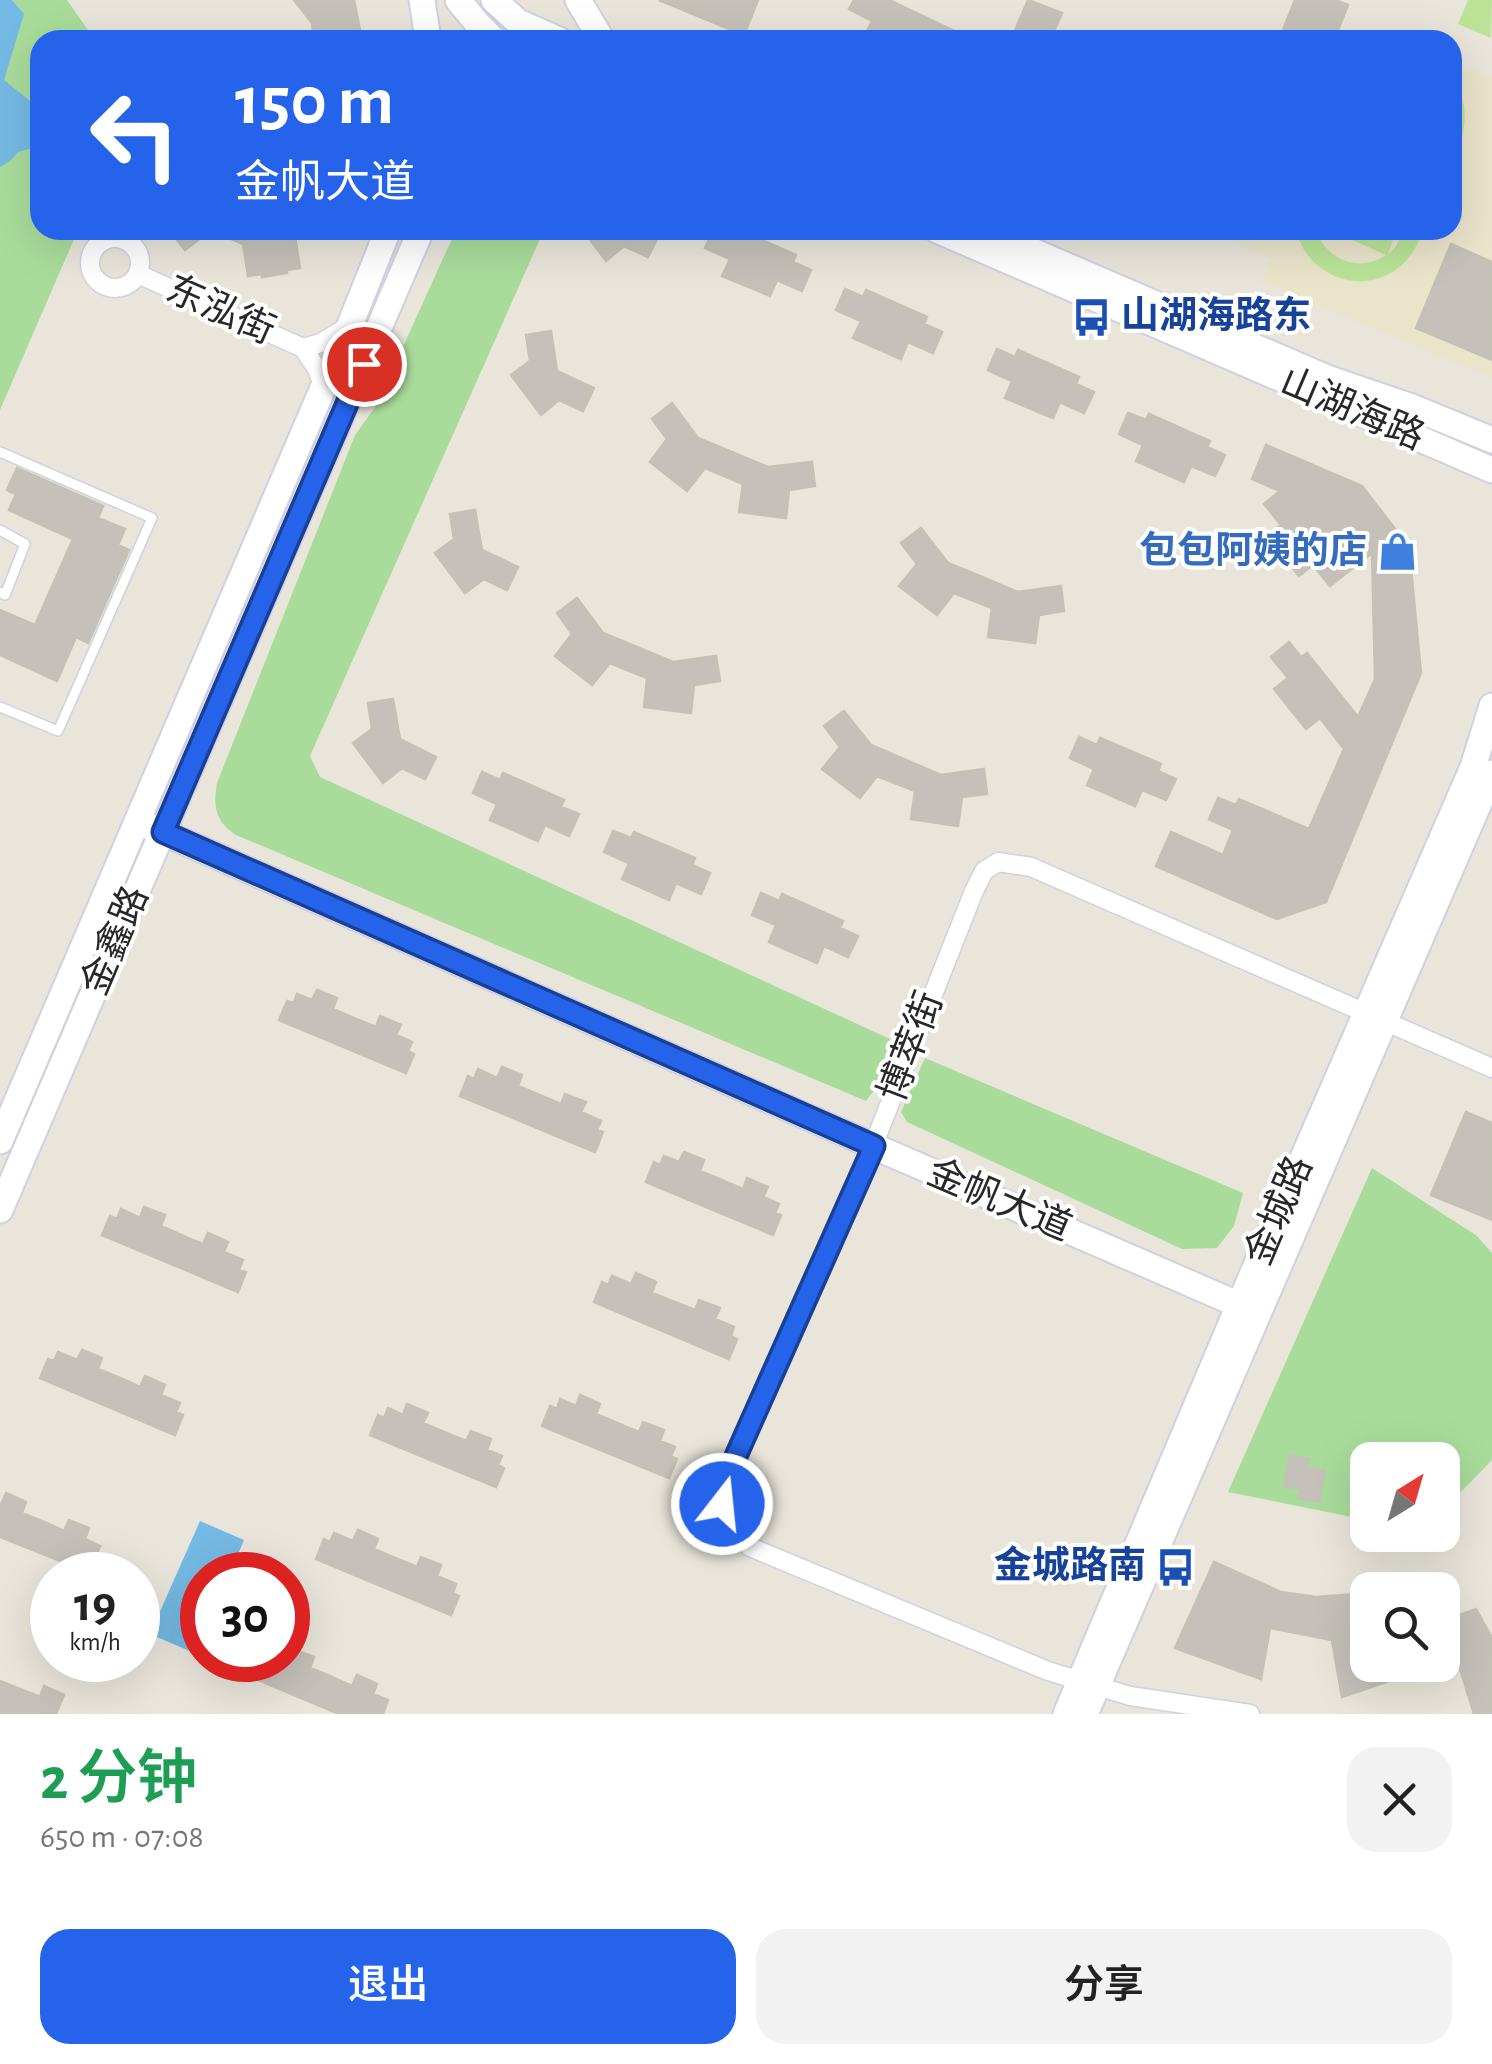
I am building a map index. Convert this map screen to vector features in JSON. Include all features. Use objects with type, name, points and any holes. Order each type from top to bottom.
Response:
[{"type":"street","points":[[422,0],[426,30]]},
{"type":"street","points":[[458,0],[477,30]]},
{"type":"street","points":[[482,30],[493,0],[518,21]]},
{"type":"street","points":[[578,0],[596,30]]},
{"type":"street","name":"金鑫路","points":[[0,1142],[384,240]]},
{"type":"street","name":"金鑫路","points":[[0,1210],[417,240]]},
{"type":"street","name":"山湖海路","points":[[961,240],[1481,465],[1492,480]]},
{"type":"street","name":"山湖海路","points":[[1007,240],[1326,378],[1492,440]]},
{"type":"street","name":"东泓街","points":[[138,274],[303,348],[323,386]]},
{"type":"street","name":"东泓街","points":[[303,348],[321,343],[350,325]]},
{"type":"street","name":"金城路","points":[[1066,1714],[1089,1683],[1375,1017],[1473,767],[1492,706]]},
{"type":"street","name":"金城路","points":[[1375,1017],[1492,773]]},
{"type":"street","name":"金帆大道","points":[[137,821],[1249,1309]]},
{"type":"street","name":"博萃街","points":[[1250,1714],[1130,1696],[1048,1670],[750,1548],[728,1524],[721,1492],[874,1146],[984,871],[998,862],[1031,866],[1375,1017]]},
{"type":"street","points":[[1375,1017],[1492,1068]]},
{"type":"street","name":"金城路","points":[[1085,1714],[1089,1683]]},
{"type":"lane","points":[[0,453],[152,518],[58,731],[0,706]]},
{"type":"lane","points":[[0,530],[25,544],[5,595],[0,592]]},
{"type":"shaded area","points":[[1462,65],[1492,77],[1492,378],[1262,282],[1272,258],[1228,240],[1462,240]]},
{"type":"green space","points":[[0,0],[67,0],[88,30],[30,30],[30,240],[74,240],[0,410]]},
{"type":"green space","points":[[1468,0],[1492,0],[1491,38],[1458,24]]},
{"type":"green space","points":[[1462,98],[1465,110],[1462,136]]},
{"type":"green space","points":[[451,240],[540,240],[310,756],[320,777],[890,1039],[878,1085],[866,1101],[236,835],[220,819],[215,799],[217,783],[355,435],[376,406]]},
{"type":"green space","points":[[1300,240],[1320,240],[1335,256],[1365,263],[1386,255],[1352,240],[1393,240],[1388,254],[1399,240],[1419,240],[1397,269],[1367,281],[1351,281],[1322,269]]},
{"type":"green space","points":[[925,1058],[1243,1193],[1234,1226],[1217,1248],[1182,1249],[907,1122],[901,1112]]},
{"type":"green space","points":[[1372,1168],[1477,1236],[1492,1253],[1492,1460],[1460,1493],[1460,1442],[1350,1442],[1350,1517],[1228,1492]]},
{"type":"water","points":[[0,0],[12,0],[24,14],[4,80],[30,101],[30,149],[18,152],[0,167]]},
{"type":"water","points":[[200,1521],[244,1540],[239,1552],[186,1552]]},
{"type":"water","points":[[180,1566],[180,1647],[160,1638],[160,1611]]},
{"type":"building","points":[[294,0],[354,0],[360,30],[313,30],[312,23]]},
{"type":"building","points":[[659,0],[758,0],[746,30],[732,30]]},
{"type":"building","points":[[854,0],[889,0],[952,30],[868,30],[872,21],[849,9]]},
{"type":"building","points":[[1028,0],[1062,13],[1054,30],[1015,30]]},
{"type":"building","points":[[1295,0],[1335,0],[1348,5],[1338,30],[1283,30]]},
{"type":"building","points":[[177,240],[198,240],[185,250]]},
{"type":"building","points":[[234,240],[296,240],[300,268],[262,277],[248,276],[243,244]]},
{"type":"building","points":[[590,240],[656,240],[648,257],[624,246],[606,261]]},
{"type":"building","points":[[709,240],[762,240],[796,255],[793,262],[811,270],[802,291],[777,280],[770,296],[722,276],[730,259],[705,248]]},
{"type":"building","points":[[1451,244],[1492,262],[1492,360],[1416,328]]},
{"type":"building","points":[[845,289],[863,297],[866,290],[927,317],[924,324],[942,332],[933,353],[908,342],[901,359],[853,338],[861,321],[836,310]]},
{"type":"building","points":[[551,331],[557,371],[594,388],[583,411],[559,400],[541,415],[511,375],[530,361],[526,335]]},
{"type":"building","points":[[997,349],[1015,357],[1018,350],[1079,377],[1076,384],[1094,392],[1084,413],[1060,402],[1053,418],[1005,398],[1012,381],[988,370]]},
{"type":"building","points":[[672,403],[698,438],[768,467],[812,462],[815,486],[789,490],[786,518],[739,512],[743,484],[705,468],[687,491],[650,462],[667,439],[652,419]]},
{"type":"building","points":[[1128,413],[1146,420],[1149,414],[1210,441],[1207,447],[1225,455],[1215,476],[1191,466],[1184,482],[1136,461],[1143,445],[1119,434]]},
{"type":"building","points":[[1266,445],[1362,486],[1409,547],[1421,673],[1326,902],[1277,919],[1156,866],[1171,832],[1223,855],[1233,830],[1209,819],[1218,798],[1236,805],[1239,799],[1309,829],[1344,749],[1320,718],[1306,729],[1274,689],[1288,678],[1271,657],[1289,642],[1301,657],[1307,653],[1358,717],[1375,679],[1372,553],[1330,586],[1313,565],[1299,576],[1267,536],[1281,525],[1264,504],[1280,491],[1252,479]]},
{"type":"building","points":[[17,468],[103,506],[98,518],[125,529],[118,545],[129,550],[88,643],[76,637],[57,681],[0,655],[0,610],[35,625],[73,539],[9,510],[16,494],[7,490]]},
{"type":"building","points":[[475,510],[482,550],[518,567],[507,590],[484,579],[465,593],[435,553],[454,539],[450,514]]},
{"type":"building","points":[[921,528],[948,563],[1018,592],[1061,586],[1064,611],[1039,615],[1035,643],[988,637],[992,608],[954,593],[937,615],[899,586],[917,564],[901,543]]},
{"type":"building","points":[[577,598],[603,633],[673,662],[716,656],[720,681],[694,685],[691,713],[644,707],[647,678],[610,663],[592,685],[555,656],[572,634],[557,613]]},
{"type":"building","points":[[393,699],[400,739],[436,757],[425,779],[402,768],[383,783],[353,743],[372,729],[368,703]]},
{"type":"building","points":[[844,711],[871,745],[941,775],[984,769],[987,794],[962,797],[958,826],[911,819],[915,791],[877,776],[860,798],[822,769],[840,747],[824,726]]},
{"type":"building","points":[[1079,737],[1097,745],[1100,738],[1161,764],[1158,771],[1176,779],[1166,800],[1142,790],[1135,806],[1087,785],[1094,769],[1070,758]]},
{"type":"building","points":[[482,772],[500,780],[503,773],[564,800],[561,807],[579,814],[569,836],[545,825],[538,841],[490,820],[497,804],[473,793]]},
{"type":"building","points":[[613,831],[631,838],[634,832],[695,858],[692,865],[710,873],[701,894],[676,883],[669,900],[622,879],[629,863],[604,852]]},
{"type":"building","points":[[761,893],[779,901],[782,894],[843,921],[840,928],[858,936],[848,957],[824,946],[817,963],[769,942],[776,925],[752,915]]},
{"type":"building","points":[[317,990],[337,998],[333,1009],[361,1021],[376,1027],[380,1016],[401,1025],[396,1035],[412,1042],[408,1051],[414,1054],[406,1073],[279,1020],[287,1001],[294,1003],[297,994],[312,1000]]},
{"type":"building","points":[[502,1067],[522,1075],[518,1086],[561,1104],[565,1094],[586,1102],[581,1112],[601,1121],[597,1130],[603,1132],[595,1152],[460,1096],[468,1076],[474,1079],[478,1069],[497,1078]]},
{"type":"building","points":[[1466,1112],[1492,1123],[1492,1220],[1431,1195]]},
{"type":"building","points":[[684,1152],[704,1160],[700,1171],[743,1189],[747,1178],[768,1187],[763,1197],[779,1204],[775,1213],[781,1215],[773,1235],[646,1182],[654,1162],[660,1165],[664,1156],[679,1162]]},
{"type":"building","points":[[144,1207],[165,1215],[161,1226],[188,1238],[203,1244],[208,1233],[228,1242],[224,1252],[243,1260],[239,1270],[246,1272],[238,1292],[102,1235],[110,1216],[117,1219],[121,1209],[140,1218]]},
{"type":"building","points":[[636,1273],[656,1282],[652,1293],[695,1310],[699,1300],[720,1308],[715,1319],[734,1327],[731,1336],[737,1339],[729,1359],[594,1302],[602,1282],[608,1285],[612,1276],[631,1284]]},
{"type":"building","points":[[82,1350],[102,1358],[98,1369],[140,1387],[145,1376],[165,1385],[161,1395],[180,1403],[176,1412],[183,1415],[175,1435],[40,1378],[48,1359],[54,1361],[58,1352],[77,1360]]},
{"type":"building","points":[[580,1395],[600,1404],[596,1414],[624,1426],[639,1432],[643,1422],[664,1430],[660,1441],[675,1447],[671,1456],[677,1459],[669,1478],[542,1426],[550,1406],[557,1409],[560,1399],[576,1406]]},
{"type":"building","points":[[407,1404],[428,1413],[423,1423],[451,1435],[466,1441],[471,1431],[491,1439],[487,1450],[502,1456],[498,1465],[504,1468],[496,1487],[370,1435],[378,1415],[384,1418],[388,1408],[403,1415]]},
{"type":"building","points":[[1290,1455],[1309,1459],[1307,1468],[1325,1471],[1319,1502],[1298,1498],[1300,1489],[1284,1486]]},
{"type":"building","points":[[6,1493],[26,1502],[22,1513],[64,1531],[69,1520],[89,1528],[85,1539],[100,1546],[97,1552],[38,1552],[0,1537],[0,1507]]},
{"type":"building","points":[[358,1530],[378,1539],[374,1549],[395,1558],[417,1567],[421,1557],[441,1565],[437,1576],[456,1584],[453,1593],[459,1596],[451,1615],[316,1559],[324,1539],[330,1542],[334,1533],[353,1541]]},
{"type":"building","points":[[1214,1562],[1281,1592],[1316,1597],[1350,1594],[1350,1682],[1386,1682],[1342,1697],[1332,1640],[1270,1628],[1261,1679],[1175,1648]]},
{"type":"building","points":[[1476,1609],[1492,1638],[1492,1714],[1474,1714],[1460,1669],[1460,1615]]},
{"type":"building","points":[[310,1668],[352,1686],[357,1675],[377,1684],[373,1694],[388,1700],[383,1714],[339,1714],[263,1682],[310,1682]]},
{"type":"building","points":[[0,1681],[40,1697],[44,1686],[64,1695],[56,1714],[0,1714]]},
{"type":"place","name":"山湖海路东","points":[[1091,317]]},
{"type":"place","name":"包包阿姨的店","points":[[1397,552]]},
{"type":"place","name":"金城路南","points":[[1176,1567]]},
{"type":"route","points":[[364,364],[163,832],[874,1146],[728,1474],[721,1492],[722,1504]]}]
